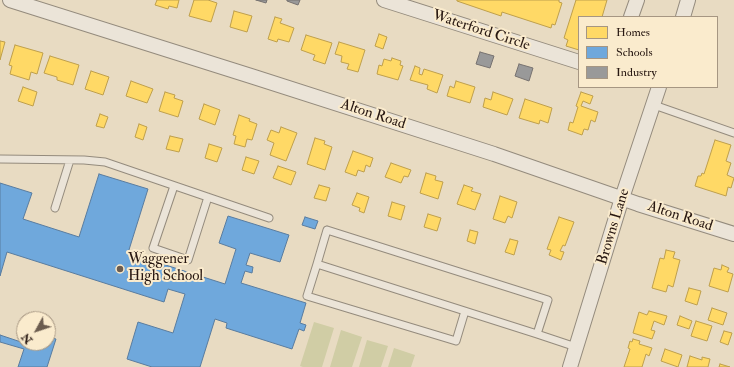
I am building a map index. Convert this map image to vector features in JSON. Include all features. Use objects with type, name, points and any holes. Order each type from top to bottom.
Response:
[{"type":"street","name":"Alton Road","points":[[10,0],[494,154],[622,198],[734,234]]},
{"type":"street","name":"Waterford Circle","points":[[384,0],[578,62]]},
{"type":"street","points":[[631,16],[637,0]]},
{"type":"street","points":[[683,16],[688,0]]},
{"type":"street","name":"Browns Lane","points":[[570,367],[622,198],[660,88]]},
{"type":"lane","points":[[654,104],[734,133]]},
{"type":"lane","points":[[0,159],[84,160],[105,162],[269,218]]},
{"type":"lane","points":[[55,208],[70,160]]},
{"type":"lane","points":[[174,186],[153,248],[188,260],[208,197]]},
{"type":"lane","points":[[464,311],[456,341],[307,296],[327,230],[548,300],[537,334]]},
{"type":"lane","points":[[317,264],[576,347]]},
{"type":"shaded area","points":[[314,322],[334,328],[322,367],[303,367],[300,366]]},
{"type":"shaded area","points":[[341,330],[362,337],[352,367],[330,367]]},
{"type":"shaded area","points":[[367,340],[388,346],[381,367],[359,367]]},
{"type":"shaded area","points":[[394,348],[415,355],[411,367],[388,367]]},
{"type":"building: Homes","points":[[157,0],[179,0],[177,8],[169,6],[168,9],[155,5]]},
{"type":"building: Homes","points":[[194,0],[208,0],[217,3],[211,22],[189,16]]},
{"type":"building: Homes","points":[[457,0],[559,0],[559,2],[562,3],[555,25],[552,24],[551,28],[502,12],[501,16]]},
{"type":"building: Homes","points":[[576,0],[607,0],[602,16],[578,16],[578,50],[566,46],[568,40],[564,38]]},
{"type":"building: Homes","points":[[234,11],[252,16],[247,32],[230,27]]},
{"type":"building: Homes","points":[[275,17],[282,19],[280,23],[294,28],[289,42],[278,39],[277,42],[268,39]]},
{"type":"building: Homes","points":[[379,34],[387,37],[383,49],[375,46]]},
{"type":"building: Homes","points":[[306,35],[332,43],[325,64],[313,60],[315,55],[301,50]]},
{"type":"building: Homes","points":[[0,41],[5,42],[0,60]]},
{"type":"building: Homes","points":[[339,42],[365,50],[358,72],[347,69],[349,64],[341,62],[342,56],[335,54]]},
{"type":"building: Homes","points":[[15,45],[43,53],[37,74],[31,72],[29,80],[10,74],[12,66],[9,65]]},
{"type":"building: Homes","points":[[50,56],[79,65],[73,85],[57,80],[57,77],[44,73]]},
{"type":"building: Homes","points":[[392,58],[401,61],[400,65],[403,66],[398,80],[377,74],[379,65],[382,66],[384,59],[391,61]]},
{"type":"building: Homes","points":[[415,66],[420,68],[419,74],[422,75],[424,69],[443,75],[437,93],[427,89],[428,85],[410,80]]},
{"type":"building: Homes","points":[[91,71],[109,77],[103,95],[85,89]]},
{"type":"building: Homes","points":[[131,81],[153,89],[147,103],[126,96]]},
{"type":"building: Homes","points":[[456,81],[475,87],[470,103],[447,96],[450,86],[454,88]]},
{"type":"building: Homes","points":[[23,87],[37,92],[33,106],[18,101]]},
{"type":"building: Homes","points":[[165,92],[175,95],[174,98],[183,101],[178,117],[159,111]]},
{"type":"building: Homes","points":[[493,92],[513,99],[507,115],[483,107],[485,98],[491,100]]},
{"type":"building: Homes","points":[[581,92],[593,96],[590,104],[583,101],[581,106],[598,112],[595,122],[591,120],[588,130],[584,129],[582,135],[568,130],[570,122],[573,123],[578,107],[576,106]]},
{"type":"building: Homes","points":[[525,99],[552,108],[548,123],[540,120],[539,124],[519,118]]},
{"type":"building: Homes","points":[[204,104],[220,110],[215,125],[199,119]]},
{"type":"building: Homes","points":[[100,114],[108,117],[104,128],[96,126]]},
{"type":"building: Homes","points":[[239,115],[250,119],[249,121],[257,124],[252,140],[247,139],[245,147],[234,144],[236,136],[233,135]]},
{"type":"building: Homes","points":[[139,124],[147,127],[143,140],[135,137]]},
{"type":"building: Homes","points":[[281,127],[297,133],[286,161],[270,155],[274,143],[267,140],[271,130],[279,133]]},
{"type":"building: Homes","points":[[170,136],[183,139],[179,152],[166,149]]},
{"type":"building: Homes","points":[[315,138],[325,141],[324,144],[332,147],[325,170],[307,164]]},
{"type":"building: Homes","points":[[715,140],[731,145],[726,161],[731,163],[727,175],[734,178],[731,188],[728,187],[726,196],[695,186],[698,176],[701,176],[702,173],[704,174]]},
{"type":"building: Homes","points":[[209,144],[222,148],[217,162],[205,158]]},
{"type":"building: Homes","points":[[353,151],[373,158],[370,167],[366,165],[364,172],[358,170],[356,176],[345,172]]},
{"type":"building: Homes","points":[[246,157],[259,161],[254,174],[242,170]]},
{"type":"building: Homes","points":[[391,163],[411,170],[408,177],[404,176],[401,183],[385,177]]},
{"type":"building: Homes","points":[[278,166],[296,172],[291,185],[273,178]]},
{"type":"building: Homes","points":[[426,173],[436,176],[435,180],[443,182],[438,199],[420,193]]},
{"type":"building: Homes","points":[[319,185],[330,188],[326,201],[314,198]]},
{"type":"building: Homes","points":[[464,185],[473,188],[471,191],[481,194],[475,210],[457,204]]},
{"type":"building: Homes","points":[[357,193],[369,197],[364,213],[359,211],[360,208],[352,205]]},
{"type":"building: Homes","points":[[500,196],[517,202],[512,218],[508,216],[505,223],[493,219]]},
{"type":"building: Homes","points":[[392,202],[405,206],[401,220],[388,216]]},
{"type":"building: Homes","points":[[428,214],[441,218],[437,231],[424,227]]},
{"type":"building: Homes","points":[[559,217],[574,222],[565,246],[563,245],[560,251],[564,252],[561,260],[549,255],[551,250],[547,249]]},
{"type":"building: Homes","points":[[470,230],[478,232],[475,244],[467,241]]},
{"type":"building: Homes","points":[[510,239],[518,241],[514,255],[505,252]]},
{"type":"building: Homes","points":[[666,250],[675,252],[673,258],[680,260],[673,287],[668,285],[666,292],[652,288],[660,258],[664,259]]},
{"type":"building: Homes","points":[[722,265],[729,268],[727,272],[733,274],[728,292],[709,286],[714,268],[721,270]]},
{"type":"building: Homes","points":[[689,288],[701,291],[697,305],[685,301]]},
{"type":"building: Homes","points":[[712,308],[727,313],[723,325],[708,320]]},
{"type":"building: Homes","points":[[649,311],[667,316],[664,325],[654,321],[651,330],[655,331],[652,339],[633,333],[639,312],[647,315]]},
{"type":"building: Homes","points":[[680,316],[692,321],[689,329],[677,325]]},
{"type":"building: Homes","points":[[696,321],[712,326],[707,341],[691,336]]},
{"type":"building: Homes","points":[[724,331],[732,333],[728,345],[720,342]]},
{"type":"building: Homes","points":[[633,339],[640,341],[639,344],[652,348],[649,356],[646,354],[642,367],[624,367],[630,349],[628,348],[630,341],[632,342]]},
{"type":"building: Homes","points":[[665,349],[682,355],[678,367],[661,361]]},
{"type":"building: Homes","points":[[690,356],[702,360],[702,357],[710,359],[708,367],[687,367]]},
{"type":"building: Homes","points":[[720,364],[730,367],[719,367]]},
{"type":"building: Schools","name":"Waggener High School","points":[[99,174],[148,189],[128,253],[225,284],[236,249],[219,243],[228,216],[289,235],[280,262],[250,253],[246,265],[253,267],[252,273],[245,271],[241,283],[306,303],[300,323],[306,325],[304,331],[299,329],[292,349],[226,328],[227,323],[215,319],[200,367],[152,367],[127,359],[138,322],[173,333],[185,294],[168,289],[164,302],[7,252],[0,276],[0,183],[32,193],[23,219],[79,237]]},
{"type":"building: Schools","points":[[305,217],[318,221],[315,229],[302,225]]},
{"type":"building: Schools","points":[[0,335],[16,340],[16,347],[0,342]]},
{"type":"building: Schools","points":[[23,351],[52,351],[47,367],[18,367]]},
{"type":"building: Industry","points":[[256,0],[267,0],[266,3]]},
{"type":"building: Industry","points":[[287,0],[300,0],[298,5]]},
{"type":"building: Industry","points":[[480,52],[494,56],[490,68],[476,64]]},
{"type":"building: Industry","points":[[519,64],[533,68],[529,81],[515,76]]},
{"type":"place","name":"Waggener High School","points":[[120,269]]}]
